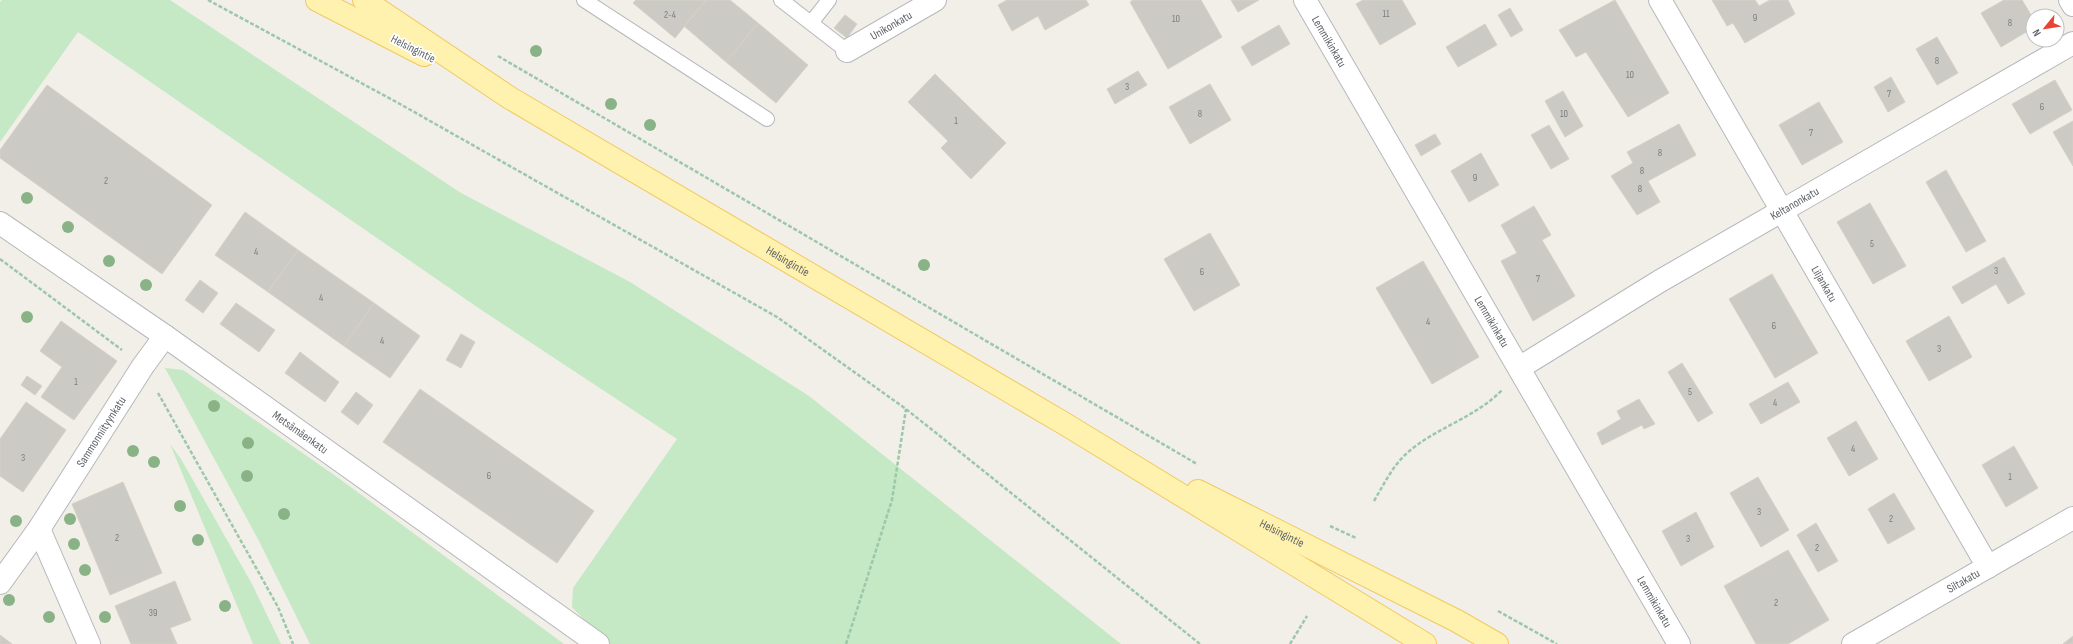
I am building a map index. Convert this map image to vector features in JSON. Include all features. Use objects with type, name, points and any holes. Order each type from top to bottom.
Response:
[{"type":"main road","name":"Helsingintie","points":[[317,0],[510,98]]},
{"type":"main road","name":"Helsingintie","points":[[364,0],[510,98],[1065,424],[1425,644]]},
{"type":"main road","name":"Helsingintie","points":[[1065,424],[1457,621],[1498,644]]},
{"type":"street","name":"Unikonkatu","points":[[847,51],[935,0]]},
{"type":"street","name":"Lemmikinkatu","points":[[1305,0],[1679,644]]},
{"type":"street","name":"Liljankatu","points":[[1660,0],[1781,212],[1988,567]]},
{"type":"street","points":[[2070,0],[2073,5]]},
{"type":"street","name":"Keltanonkatu","points":[[1519,368],[1660,281],[2073,43]]},
{"type":"street","name":"Metsämäenkatu","points":[[0,223],[165,336],[598,644]]},
{"type":"street","name":"Sammonniityynkatu","points":[[0,583],[39,529],[143,366],[165,336]]},
{"type":"street","name":"Siltakatu","points":[[1854,644],[2073,518]]},
{"type":"street","points":[[39,529],[89,644]]},
{"type":"lane","points":[[584,0],[767,119]]},
{"type":"lane","points":[[781,0],[847,51]]},
{"type":"lane","points":[[811,23],[829,0]]},
{"type":"path","points":[[208,0],[400,104],[777,317],[906,408],[1200,644]]},
{"type":"path","points":[[491,52],[1199,466]]},
{"type":"path","points":[[0,259],[143,366],[278,608],[293,644]]},
{"type":"path","points":[[1374,501],[1394,467],[1408,452],[1497,396],[1519,368]]},
{"type":"path","points":[[846,644],[892,500],[906,408]]},
{"type":"path","points":[[1327,525],[1362,541]]},
{"type":"path","points":[[1494,609],[1557,644]]},
{"type":"path","points":[[1290,644],[1307,616]]},
{"type":"green space","points":[[2,0],[170,0],[461,193],[630,282],[809,396],[1121,644],[607,644],[572,607],[573,588],[677,439],[480,309],[78,32],[0,142],[0,2]]},
{"type":"green space","points":[[165,368],[183,370],[337,477],[564,644],[310,644],[259,541]]},
{"type":"green space","points":[[170,444],[181,459],[252,584],[281,644],[253,644]]},
{"type":"building","points":[[636,0],[706,0],[675,38],[633,3]]},
{"type":"building","points":[[706,0],[730,0],[758,23],[726,62],[684,26]]},
{"type":"building","points":[[1007,0],[1086,0],[1089,5],[1045,30],[1038,16],[1012,31],[998,5]]},
{"type":"building","points":[[1133,0],[1201,0],[1222,37],[1168,69],[1130,2]]},
{"type":"building","points":[[1231,0],[1259,0],[1238,12]]},
{"type":"building","points":[[1363,0],[1402,0],[1416,24],[1380,45],[1356,4]]},
{"type":"building","points":[[1615,0],[1669,93],[1628,117],[1586,52],[1576,57],[1559,30]]},
{"type":"building","points":[[1712,0],[1755,0],[1759,6],[1770,0],[1788,0],[1795,14],[1745,43],[1733,23],[1727,26]]},
{"type":"building","points":[[2004,0],[2022,0],[2027,8],[2025,8],[2025,33],[2001,47],[1981,13]]},
{"type":"building","points":[[1510,8],[1523,30],[1511,37],[1498,15]]},
{"type":"building","points":[[845,15],[857,24],[847,38],[834,28]]},
{"type":"building","points":[[758,23],[808,65],[776,103],[726,62]]},
{"type":"building","points":[[1485,24],[1497,45],[1458,67],[1446,47]]},
{"type":"building","points":[[1279,25],[1290,44],[1252,66],[1241,47]]},
{"type":"building","points":[[1937,37],[1958,73],[1937,85],[1916,49]]},
{"type":"building","points":[[1138,71],[1147,85],[1115,104],[1107,89]]},
{"type":"building","points":[[935,74],[1006,143],[971,179],[941,148],[948,141],[908,102]]},
{"type":"building","points":[[1891,77],[1905,102],[1888,112],[1874,87]]},
{"type":"building","points":[[2055,80],[2072,110],[2030,134],[2012,104]]},
{"type":"building","points":[[1210,84],[1231,120],[1190,144],[1169,107]]},
{"type":"building","points":[[47,85],[212,205],[162,274],[0,158],[0,150]]},
{"type":"building","points":[[1563,91],[1583,126],[1565,137],[1545,101]]},
{"type":"building","points":[[1819,102],[1843,142],[1802,165],[1779,125]]},
{"type":"building","points":[[2073,121],[2073,166],[2053,132]]},
{"type":"building","points":[[1679,124],[1696,155],[1648,181],[1660,202],[1637,215],[1611,176],[1633,163],[1627,152]]},
{"type":"building","points":[[1549,125],[1569,159],[1551,169],[1531,135]]},
{"type":"building","points":[[1435,134],[1441,144],[1421,156],[1415,145]]},
{"type":"building","points":[[1481,153],[1499,185],[1469,202],[1451,171]]},
{"type":"building","points":[[1946,170],[1986,241],[1966,252],[1926,182]]},
{"type":"building","points":[[1870,203],[1906,266],[1873,284],[1837,222]]},
{"type":"building","points":[[1534,206],[1551,235],[1542,240],[1575,296],[1533,321],[1501,261],[1517,253],[1501,225]]},
{"type":"building","points":[[245,212],[298,250],[268,292],[215,255]]},
{"type":"building","points":[[1210,233],[1240,285],[1194,311],[1164,259]]},
{"type":"building","points":[[298,250],[374,303],[344,346],[268,292]]},
{"type":"building","points":[[2004,257],[2025,294],[2008,304],[1996,284],[1962,304],[1952,287]]},
{"type":"building","points":[[1423,261],[1479,357],[1432,384],[1376,288]]},
{"type":"building","points":[[1772,274],[1818,353],[1775,378],[1729,299]]},
{"type":"building","points":[[200,280],[218,293],[203,313],[185,300]]},
{"type":"building","points":[[236,303],[275,330],[259,352],[220,324]]},
{"type":"building","points":[[374,303],[420,336],[390,378],[344,346]]},
{"type":"building","points":[[1949,316],[1972,357],[1929,381],[1906,341]]},
{"type":"building","points":[[61,321],[117,361],[74,420],[41,397],[62,367],[40,351]]},
{"type":"building","points":[[461,334],[475,342],[461,368],[446,360]]},
{"type":"building","points":[[300,352],[339,382],[325,402],[285,373]]},
{"type":"building","points":[[1682,363],[1713,413],[1698,422],[1668,372]]},
{"type":"building","points":[[27,376],[42,386],[35,395],[21,385]]},
{"type":"building","points":[[1788,382],[1800,402],[1761,424],[1749,404]]},
{"type":"building","points":[[420,389],[594,511],[557,563],[383,442]]},
{"type":"building","points":[[356,392],[373,405],[358,425],[341,412]]},
{"type":"building","points":[[1639,399],[1655,424],[1644,429],[1642,425],[1602,445],[1597,433],[1621,419],[1617,411]]},
{"type":"building","points":[[26,402],[66,430],[23,492],[0,476],[0,439]]},
{"type":"building","points":[[1856,421],[1878,459],[1849,476],[1827,438]]},
{"type":"building","points":[[2014,446],[2038,488],[2006,507],[1982,465]]},
{"type":"building","points":[[1758,477],[1789,530],[1761,547],[1730,493]]},
{"type":"building","points":[[123,482],[162,573],[110,595],[72,504]]},
{"type":"building","points":[[1894,493],[1915,529],[1888,544],[1868,509]]},
{"type":"building","points":[[1696,512],[1714,547],[1681,566],[1662,531]]},
{"type":"building","points":[[1816,523],[1838,561],[1818,572],[1797,535]]},
{"type":"building","points":[[1788,550],[1829,620],[1788,644],[1756,644],[1724,586]]},
{"type":"building","points":[[175,581],[191,620],[170,628],[177,644],[131,644],[115,606]]},
{"type":"building","points":[[0,635],[12,644],[0,644]]},
{"type":"building","points":[[2073,636],[2073,644],[2063,644]]}]
